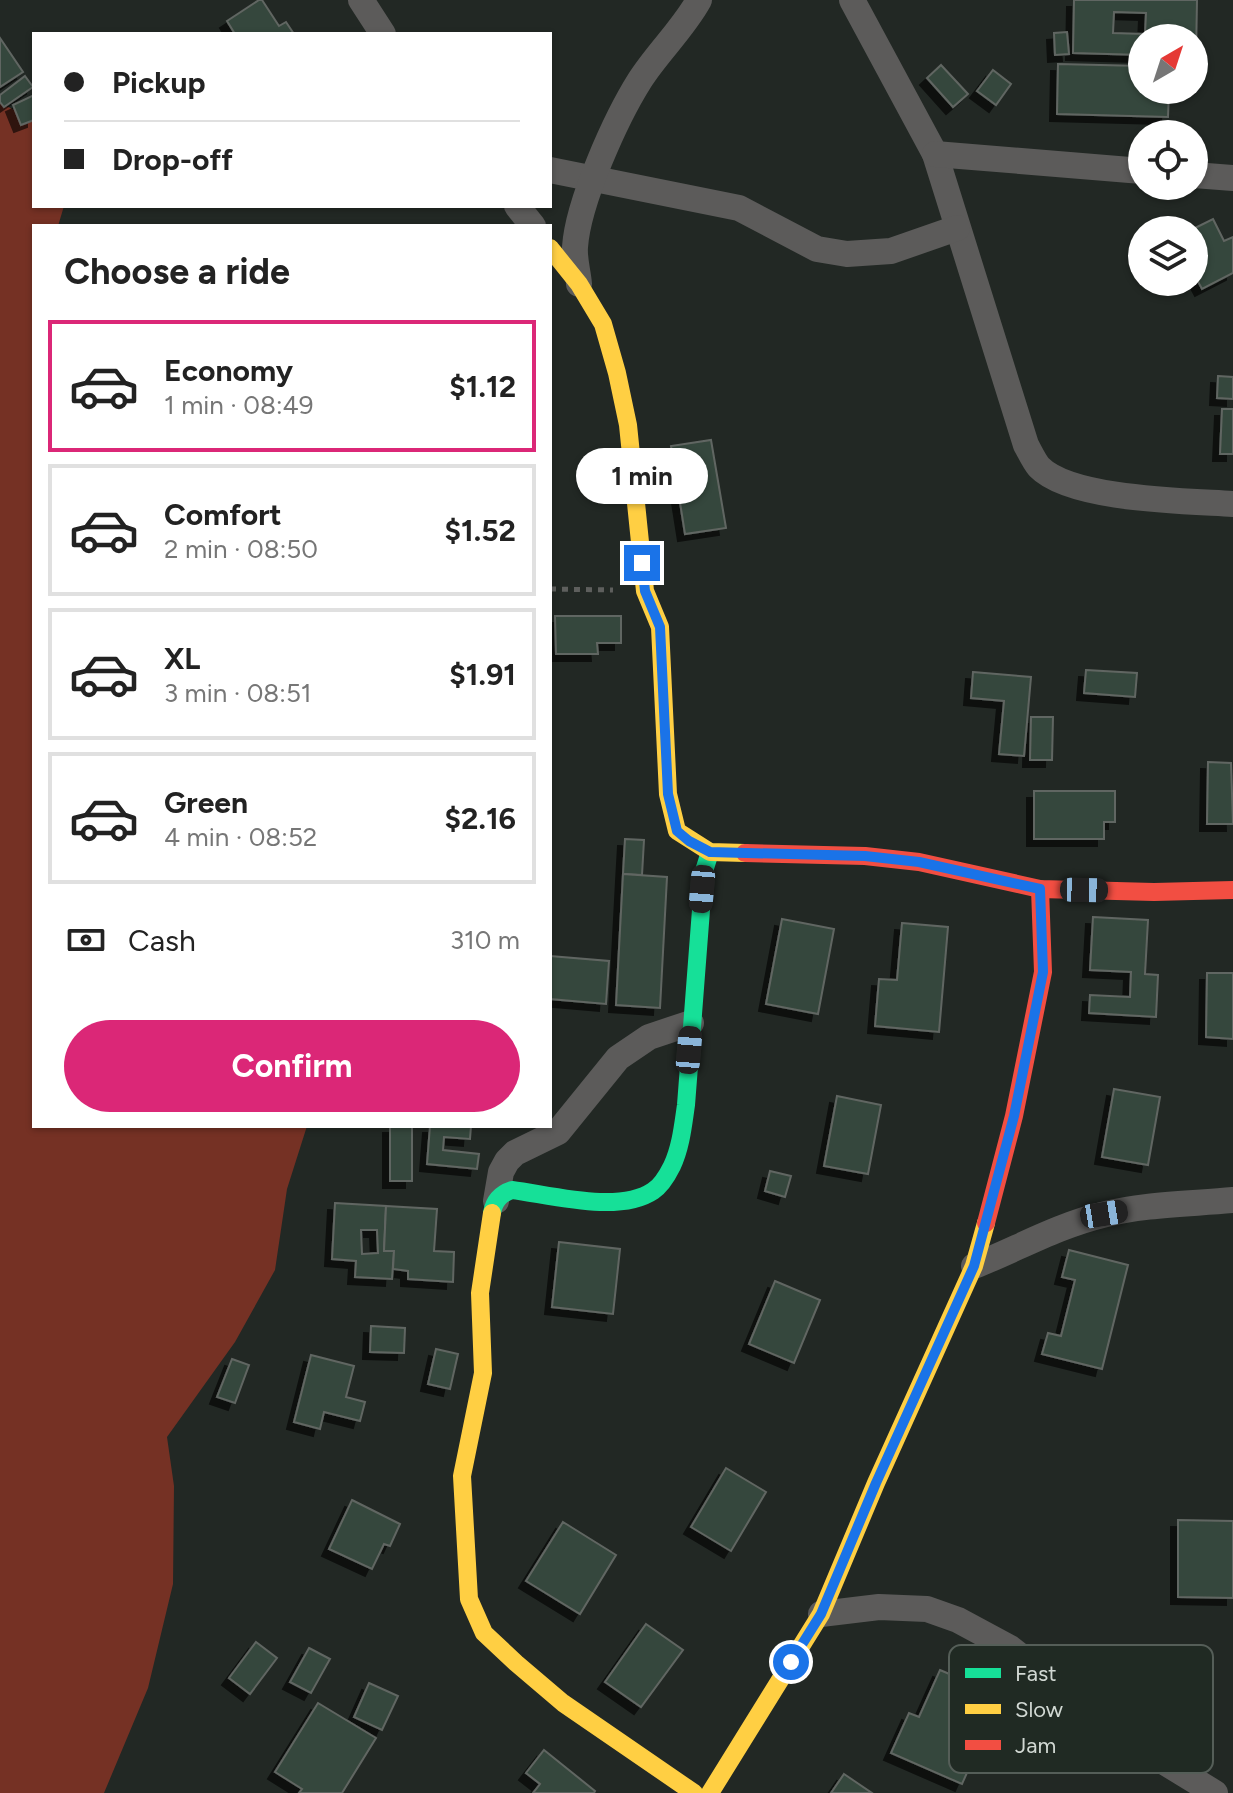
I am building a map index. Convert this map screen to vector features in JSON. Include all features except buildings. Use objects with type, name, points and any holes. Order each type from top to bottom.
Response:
[{"type":"street","points":[[361,0],[382,32]]},
{"type":"street","points":[[579,284],[575,248],[593,180],[640,80],[692,14],[699,0]]},
{"type":"street","points":[[852,0],[935,154],[1026,445],[1039,467],[1058,480],[1089,490],[1155,499],[1233,504]]},
{"type":"street","points":[[935,154],[1128,170]]},
{"type":"street","points":[[552,170],[739,208],[817,249],[847,254],[891,251],[957,228]]},
{"type":"street","points":[[1208,176],[1233,178]]},
{"type":"street","points":[[519,208],[531,224]]},
{"type":"street","points":[[552,250],[579,284],[603,324],[617,373],[628,425],[645,591],[660,627],[668,794],[677,831],[710,852],[865,856],[919,862],[1040,889],[1154,892],[1233,890]]},
{"type":"street","points":[[496,1201],[502,1193],[512,1190],[598,1202],[635,1199],[655,1190],[673,1164],[686,1105],[704,871],[710,852]]},
{"type":"street","points":[[710,1793],[821,1614],[974,1266],[1014,1116],[1043,972],[1040,889]]},
{"type":"street","points":[[691,1023],[649,1037],[618,1058],[558,1132],[515,1153],[501,1172],[488,1224],[480,1293],[483,1373],[462,1476],[469,1599],[484,1633],[563,1703],[694,1793]]},
{"type":"street","points":[[974,1266],[1061,1227],[1104,1214],[1233,1200]]},
{"type":"street","points":[[821,1614],[879,1607],[927,1609],[958,1620],[1004,1645]]},
{"type":"street","points":[[1182,1773],[1215,1793]]},
{"type":"path","points":[[552,589],[645,591]]},
{"type":"shaded area","points":[[0,103],[32,121],[32,208],[63,208],[59,224],[32,224],[32,1128],[306,1128],[287,1189],[275,1270],[235,1342],[167,1437],[174,1486],[173,1584],[148,1688],[104,1793],[0,1793]]},
{"type":"traffic: fast","points":[[492,1213],[498,1198],[512,1190],[584,1201],[622,1201],[653,1191],[666,1176],[678,1151],[686,1105],[704,871],[710,852]]},
{"type":"traffic: slow","points":[[552,250],[579,284],[603,324],[617,373],[628,425],[645,591],[660,627],[668,794],[677,831],[710,852],[745,853]]},
{"type":"traffic: slow","points":[[492,1213],[480,1293],[483,1373],[462,1476],[469,1599],[484,1633],[516,1663],[563,1703],[694,1793]]},
{"type":"traffic: slow","points":[[710,1793],[821,1614],[974,1266],[986,1223]]},
{"type":"traffic: jam","points":[[745,853],[865,856],[919,862],[1040,889],[1154,892],[1233,890]]},
{"type":"traffic: jam","points":[[986,1223],[1014,1116],[1043,972],[1040,889]]},
{"type":"route","points":[[642,563],[645,591],[660,627],[668,794],[677,831],[689,841],[710,852],[865,856],[919,862],[1040,889],[1043,972],[1014,1116],[974,1266],[821,1614],[791,1662]]}]
